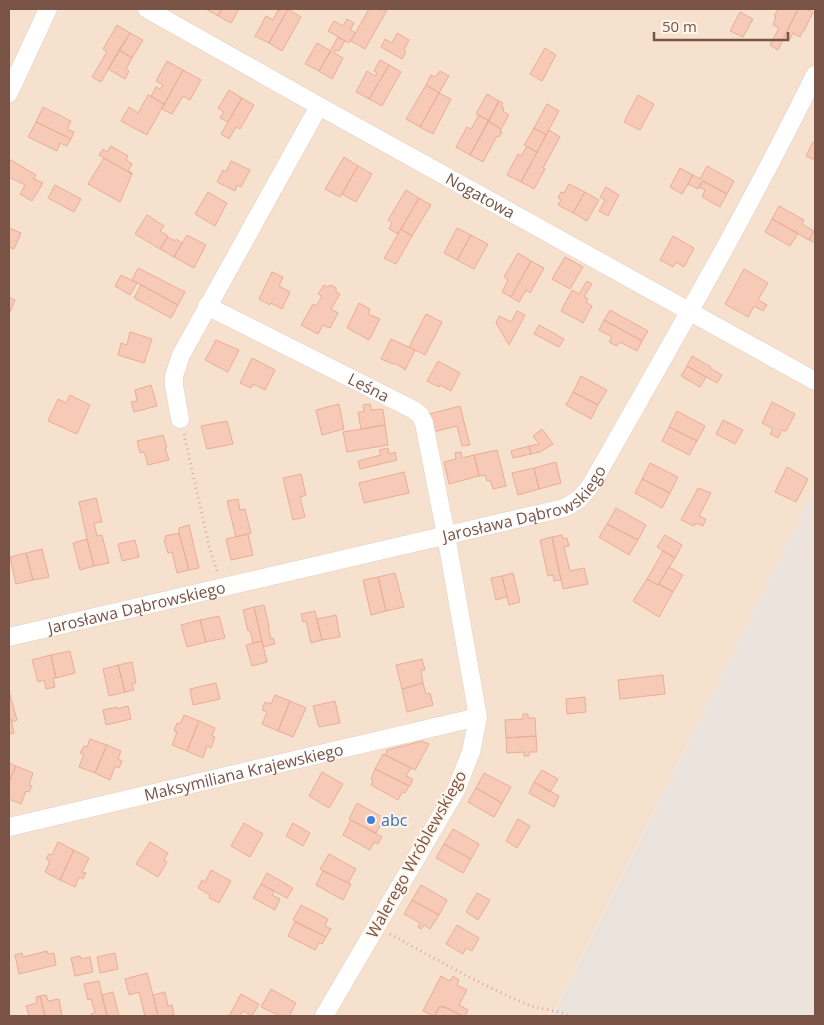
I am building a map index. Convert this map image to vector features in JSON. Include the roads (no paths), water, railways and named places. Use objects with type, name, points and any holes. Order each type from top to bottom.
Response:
[{"type":"street","points":[[9,93],[48,9]]},
{"type":"street","name":"Nogatowa","points":[[147,9],[815,381]]},
{"type":"street","name":"Jarosława Dąbrowskiego","points":[[9,637],[572,505],[580,499],[591,485],[690,311],[792,123],[815,75]]},
{"type":"street","points":[[180,419],[174,376],[181,355],[319,106]]},
{"type":"street","name":"Leśna","points":[[208,306],[414,410],[420,415],[424,423],[446,535]]},
{"type":"street","name":"Walerego Wróblewskiego","points":[[324,1016],[456,790],[471,752],[478,717],[446,535]]},
{"type":"street","name":"Maksymiliana Krajewskiego","points":[[9,828],[478,717]]},
{"type":"place","name":"abc","points":[[371,820]]}]
